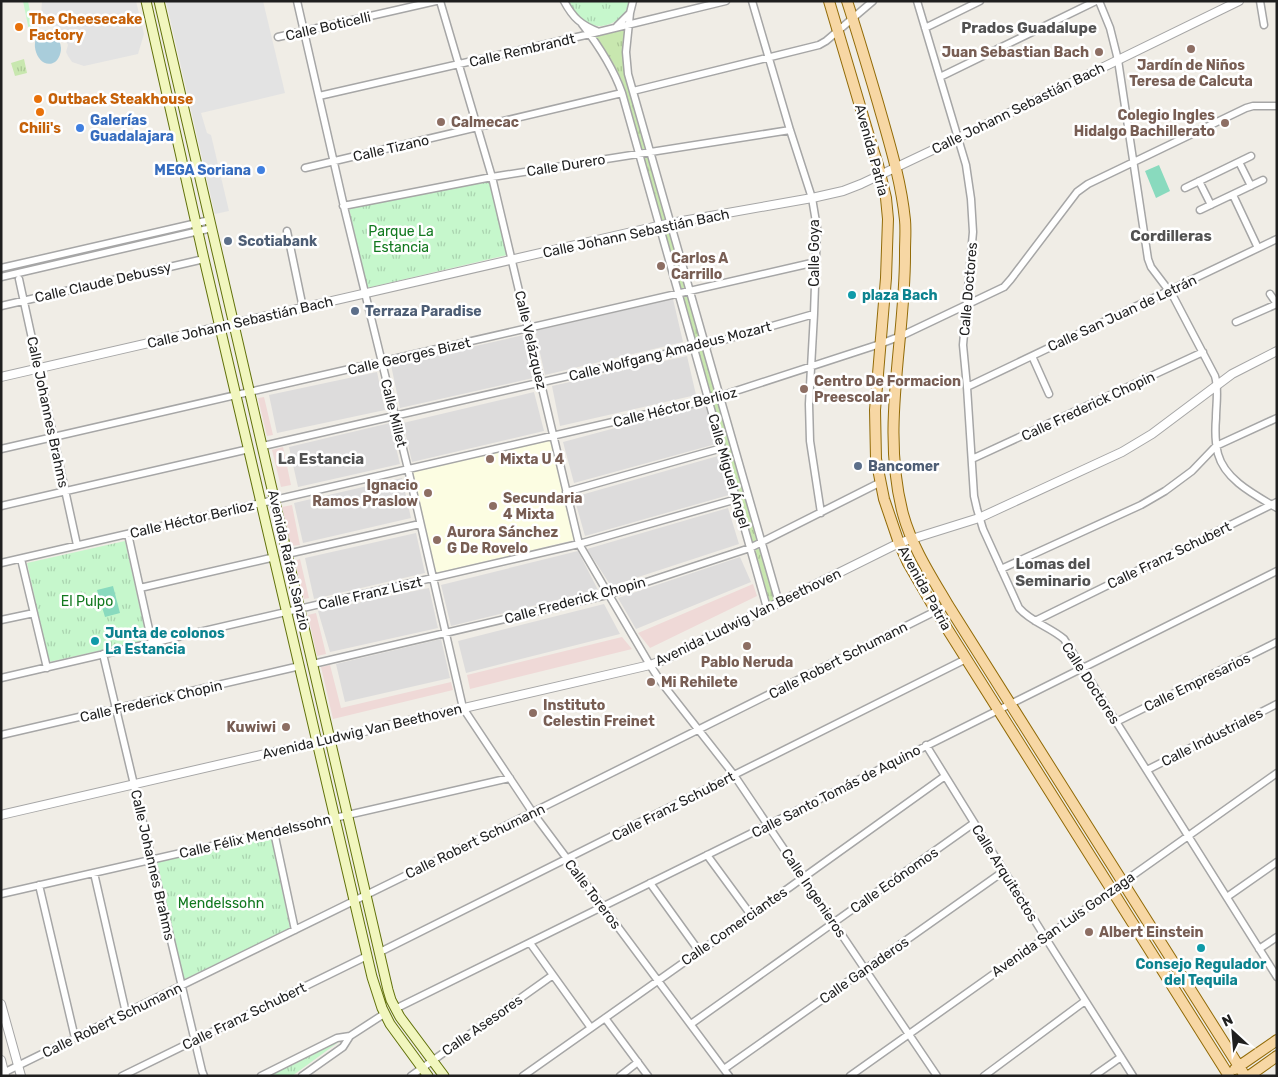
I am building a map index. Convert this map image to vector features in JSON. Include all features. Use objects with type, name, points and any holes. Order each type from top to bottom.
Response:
[{"type":"main road","name":"Avenida Rafael Sanzio","points":[[146,1],[204,259],[367,956],[384,1014],[425,1072]]},
{"type":"main road","name":"Avenida Rafael Sanzio","points":[[159,1],[388,990],[395,1008],[444,1076]]},
{"type":"main road","name":"Avenida Patria","points":[[829,1],[886,198],[888,219],[886,278],[875,410],[876,459],[884,499],[899,543],[908,563],[936,611],[1228,1075]]},
{"type":"main road","name":"Avenida Patria","points":[[847,1],[896,166],[905,222],[905,280],[893,410],[896,476],[903,512],[912,539],[948,605],[1122,882],[1247,1076]]},
{"type":"main road","points":[[1228,1075],[1277,1040]]},
{"type":"main road","points":[[1247,1076],[1277,1056]]},
{"type":"street","name":"Calle Millet","points":[[296,1],[463,708]]},
{"type":"street","name":"Calle Boticelli","points":[[278,37],[438,1]]},
{"type":"street","name":"Calle Velázquez","points":[[438,1],[492,177],[579,544],[650,665]]},
{"type":"street","name":"Calle Miguel Ángel","points":[[564,1],[574,17],[590,34],[618,80],[767,608]]},
{"type":"street","name":"Calle Miguel Ángel","points":[[633,1],[626,52],[633,91],[779,602]]},
{"type":"street","name":"Calle Rembrandt","points":[[319,96],[726,1]]},
{"type":"street","name":"Calle Goya","points":[[752,1],[812,198],[817,228],[809,404],[810,441],[821,513]]},
{"type":"street","points":[[633,91],[819,45],[873,1]]},
{"type":"street","name":"Calle Doctores","points":[[917,1],[966,165],[971,199],[973,232],[963,345],[974,496],[979,518],[1019,608],[1024,614],[1064,639],[1277,977]]},
{"type":"street","points":[[925,28],[980,1]]},
{"type":"street","points":[[940,78],[1098,1],[1110,28],[1118,60],[1148,259],[1151,267],[1173,296],[1215,376],[1217,385],[1215,432],[1216,446],[1221,462],[1233,478],[1250,492],[1273,503],[1277,508]]},
{"type":"street","name":"Calle Johann Sebastián Bach","points":[[1,377],[670,223],[843,191],[958,138],[1239,1]]},
{"type":"street","points":[[1260,1],[1264,25]]},
{"type":"street","points":[[616,27],[630,13]]},
{"type":"street","name":"Calle Miguel Ángel","points":[[582,24],[599,32]]},
{"type":"street","name":"Calle Tizano","points":[[305,168],[622,93]]},
{"type":"street","name":"Calle Héctor Berlioz","points":[[1,563],[708,400],[880,344],[901,336],[1004,287],[1077,192],[1088,184],[1246,108],[1277,106]]},
{"type":"street","name":"Calle Durero","points":[[343,206],[492,177],[790,130]]},
{"type":"street","points":[[1185,188],[1251,156]]},
{"type":"street","points":[[1240,162],[1251,186]]},
{"type":"street","points":[[1200,210],[1263,180]]},
{"type":"street","points":[[1199,181],[1211,205]]},
{"type":"street","points":[[1233,195],[1258,248]]},
{"type":"street","points":[[1,277],[211,224]]},
{"type":"street","points":[[287,231],[303,308]]},
{"type":"street","points":[[1,268],[160,236]]},
{"type":"street","name":"Calle San Juan de Letrán","points":[[967,387],[1277,239]]},
{"type":"street","name":"Calle Claude Debussy","points":[[1,306],[204,259]]},
{"type":"street","name":"Calle Georges Bizet","points":[[1,449],[816,262]]},
{"type":"street","name":"Calle Johannes Brahms","points":[[19,279],[78,545]]},
{"type":"street","points":[[1236,322],[1277,304],[1270,294]]},
{"type":"street","name":"Calle Wolfgang Amadeus Mozart","points":[[263,446],[705,345],[814,314]]},
{"type":"street","name":"Avenida Ludwig Van Beethoven","points":[[1,815],[661,661],[899,543],[979,518],[1122,452],[1152,434],[1238,370],[1277,351]]},
{"type":"street","name":"Calle Frederick Chopin","points":[[972,459],[1203,352]]},
{"type":"street","points":[[1032,356],[1049,394]]},
{"type":"street","points":[[1001,569],[1141,505],[1165,492],[1192,470],[1216,446],[1277,418]]},
{"type":"street","points":[[566,492],[722,448]]},
{"type":"street","points":[[1,506],[250,450]]},
{"type":"street","name":"Calle Frederick Chopin","points":[[313,664],[608,595],[750,548],[881,482]]},
{"type":"street","name":"Calle Franz Liszt","points":[[1,678],[579,544],[737,499]]},
{"type":"street","name":"Calle Franz Schubert","points":[[1036,621],[1273,503]]},
{"type":"street","points":[[288,554],[420,524]]},
{"type":"street","points":[[128,534],[152,643]]},
{"type":"street","points":[[140,588],[275,557]]},
{"type":"street","points":[[21,559],[47,668]]},
{"type":"street","name":"Calle Santo Tomás de Aquino","points":[[395,1008],[530,943],[1277,571]]},
{"type":"street","name":"Calle Robert Schumann","points":[[4,1074],[948,605]]},
{"type":"street","points":[[1,620],[34,613]]},
{"type":"street","name":"Calle Empresarios","points":[[1116,722],[1277,642]]},
{"type":"street","name":"Calle Johannes Brahms","points":[[103,654],[204,1076]]},
{"type":"street","name":"Calle Franz Schubert","points":[[380,952],[966,659]]},
{"type":"street","name":"Calle Ingenieros","points":[[650,665],[661,682],[734,775],[937,1076]]},
{"type":"street","name":"Calle Frederick Chopin","points":[[1,735],[300,666]]},
{"type":"street","name":"Calle Industriales","points":[[1147,770],[1277,704]]},
{"type":"street","name":"Calle Toreros","points":[[463,708],[566,859],[729,1076]]},
{"type":"street","name":"Calle Arquitectos","points":[[926,746],[1133,1076]]},
{"type":"street","name":"Avenida San Luis Gonzaga","points":[[850,1076],[1277,773]]},
{"type":"street","name":"Calle Comerciantes","points":[[523,1076],[945,776]]},
{"type":"street","name":"Calle Félix Mendelssohn","points":[[1,894],[510,778]]},
{"type":"street","name":"Calle Ecónomos","points":[[691,1024],[974,823]]},
{"type":"street","points":[[274,832],[295,930]]},
{"type":"street","points":[[707,855],[751,915]]},
{"type":"street","points":[[1227,897],[1277,862]]},
{"type":"street","name":"Calle Ganaderos","points":[[724,1069],[1004,870]]},
{"type":"street","points":[[94,873],[126,1013]]},
{"type":"street","points":[[650,883],[699,951]]},
{"type":"street","points":[[39,885],[75,1038]]},
{"type":"street","points":[[1259,949],[1277,937]]},
{"type":"street","points":[[530,943],[591,1028]]},
{"type":"street","name":"Calle Franz Schubert","points":[[122,1076],[367,956]]},
{"type":"street","name":"Calle Asesores","points":[[411,1076],[425,1072],[433,1060],[553,975]]},
{"type":"street","points":[[984,1076],[1085,1001]]},
{"type":"street","points":[[1,1004],[21,1076]]},
{"type":"street","points":[[261,1076],[337,1038],[350,1036],[384,1014]]},
{"type":"street","points":[[604,1018],[648,1076]]},
{"type":"street","points":[[302,1076],[343,1047],[350,1036]]},
{"type":"street","points":[[1094,1076],[1121,1057]]},
{"type":"street","points":[[1,1060],[4,1074]]},
{"type":"street","points":[[620,1076],[638,1062]]},
{"type":"shaded area","points":[[42,1],[136,1],[144,34],[138,54],[84,66],[72,62],[66,52],[68,45],[60,30],[55,25],[48,23],[41,15]]},
{"type":"shaded area","points":[[166,1],[263,1],[285,93],[201,113],[207,133],[211,135],[229,211],[215,214]]},
{"type":"shaded area","points":[[673,299],[683,342],[545,375],[535,331]]},
{"type":"shaded area","points":[[524,335],[533,378],[400,408],[391,365]]},
{"type":"shaded area","points":[[687,356],[696,395],[560,426],[552,386]]},
{"type":"shaded area","points":[[377,372],[385,410],[277,433],[269,395]]},
{"type":"shaded area","points":[[534,392],[544,431],[412,462],[403,423]]},
{"type":"shaded area","points":[[264,397],[273,435],[267,436],[258,398]]},
{"type":"shaded area","points":[[705,404],[716,444],[574,483],[563,442]]},
{"type":"shaded area","points":[[390,423],[400,464],[298,487],[289,447]]},
{"type":"shaded area","name":"Secundaria 4 Mixta","points":[[551,439],[574,540],[435,573],[412,472]]},
{"type":"shaded area","points":[[283,447],[291,485],[281,487],[272,450]]},
{"type":"shaded area","points":[[718,456],[729,495],[585,536],[574,497]]},
{"type":"shaded area","points":[[402,478],[411,518],[303,543],[294,503]]},
{"type":"shaded area","points":[[292,505],[300,545],[291,546],[282,507]]},
{"type":"shaded area","points":[[728,508],[739,544],[611,586],[587,549]]},
{"type":"shaded area","points":[[416,533],[425,573],[314,599],[305,558]]},
{"type":"shaded area","points":[[578,551],[598,590],[451,626],[441,585]]},
{"type":"shaded area","points":[[740,557],[751,582],[636,629],[618,598]]},
{"type":"shaded area","points":[[300,559],[309,598],[304,599],[295,561]]},
{"type":"shaded area","points":[[753,584],[757,596],[650,648],[638,633]]},
{"type":"shaded area","points":[[429,588],[438,628],[330,652],[318,611]]},
{"type":"shaded area","points":[[604,604],[620,634],[466,673],[458,641]]},
{"type":"shaded area","points":[[316,613],[326,654],[317,656],[308,615]]},
{"type":"shaded area","points":[[622,637],[632,649],[470,689],[467,675]]},
{"type":"shaded area","points":[[441,639],[450,678],[345,702],[336,664]]},
{"type":"shaded area","points":[[330,665],[341,708],[451,682],[453,690],[333,719],[321,667]]},
{"type":"green space","points":[[23,1],[28,1],[33,28],[30,35]]},
{"type":"green space","points":[[568,1],[629,1],[624,14],[619,19],[600,26],[583,21]]},
{"type":"green space","points":[[626,28],[623,54],[647,150],[641,151],[622,81],[610,58],[595,36]]},
{"type":"green space","points":[[24,59],[27,73],[15,76],[11,63]]},
{"type":"green space","points":[[649,156],[667,220],[662,221],[644,157]]},
{"type":"green space","points":[[1159,165],[1170,191],[1156,198],[1145,171]]},
{"type":"green space","name":"Parque La Estancia","points":[[489,181],[507,255],[367,288],[349,208]]},
{"type":"green space","points":[[669,226],[686,287],[681,289],[663,228]]},
{"type":"green space","points":[[688,293],[702,341],[696,343],[682,295]]},
{"type":"green space","points":[[703,349],[715,394],[711,395],[698,350]]},
{"type":"green space","points":[[718,401],[757,541],[752,543],[712,403]]},
{"type":"green space","name":"El Pulpo","points":[[125,541],[147,640],[49,662],[27,563]]},
{"type":"green space","points":[[760,548],[776,600],[770,603],[755,550]]},
{"type":"green space","points":[[113,586],[120,613],[105,617],[97,590]]},
{"type":"green space","name":"Mendelssohn","points":[[271,837],[290,928],[183,980],[157,862]]},
{"type":"green space","points":[[340,1041],[292,1076],[268,1076]]},
{"type":"water","points":[[44,30],[56,35],[61,48],[58,59],[49,64],[39,59],[35,47],[35,40],[38,34]]},
{"type":"place","name":"The Cheesecake Factory","points":[[19,27]]},
{"type":"place","name":"Jardín de Niños Teresa de Calcuta","points":[[1191,49]]},
{"type":"place","name":"Juan Sebastian Bach","points":[[1099,52]]},
{"type":"place","name":"Outback Steakhouse","points":[[38,99]]},
{"type":"place","name":"Chili's","points":[[40,112]]},
{"type":"place","name":"Calmecac","points":[[441,122]]},
{"type":"place","name":"Colegio Ingles Hidalgo Bachillerato","points":[[1225,123]]},
{"type":"place","name":"Galerías Guadalajara","points":[[80,128]]},
{"type":"place","name":"MEGA Soriana","points":[[261,170]]},
{"type":"place","name":"Scotiabank","points":[[228,241]]},
{"type":"place","name":"Carlos A Carrillo","points":[[661,266]]},
{"type":"place","name":"plaza Bach","points":[[852,295]]},
{"type":"place","name":"Terraza Paradise","points":[[355,311]]},
{"type":"place","name":"Centro De Formacion Preescolar","points":[[804,389]]},
{"type":"place","name":"Mixta U 4","points":[[490,459]]},
{"type":"place","name":"Bancomer","points":[[858,466]]},
{"type":"place","name":"Ignacio Ramos Praslow","points":[[428,493]]},
{"type":"place","name":"Secundaria 4 Mixta","points":[[493,506]]},
{"type":"place","name":"Aurora Sánchez G De Rovelo","points":[[437,540]]},
{"type":"place","name":"Junta de colonos La Estancia","points":[[95,641]]},
{"type":"place","name":"Pablo Neruda","points":[[747,646]]},
{"type":"place","name":"Mi Rehilete","points":[[651,682]]},
{"type":"place","name":"Instituto Celestin Freinet","points":[[533,713]]},
{"type":"place","name":"Kuwiwi","points":[[286,727]]},
{"type":"place","name":"Albert Einstein","points":[[1089,932]]},
{"type":"place","name":"Consejo Regulador del Tequila","points":[[1201,948]]},
{"type":"district","name":"Prados Guadalupe","points":[[1029,28]]},
{"type":"district","name":"Cordilleras","points":[[1171,236]]},
{"type":"district","name":"La Estancia","points":[[321,459]]},
{"type":"district","name":"Lomas del Seminario","points":[[1053,572]]}]
